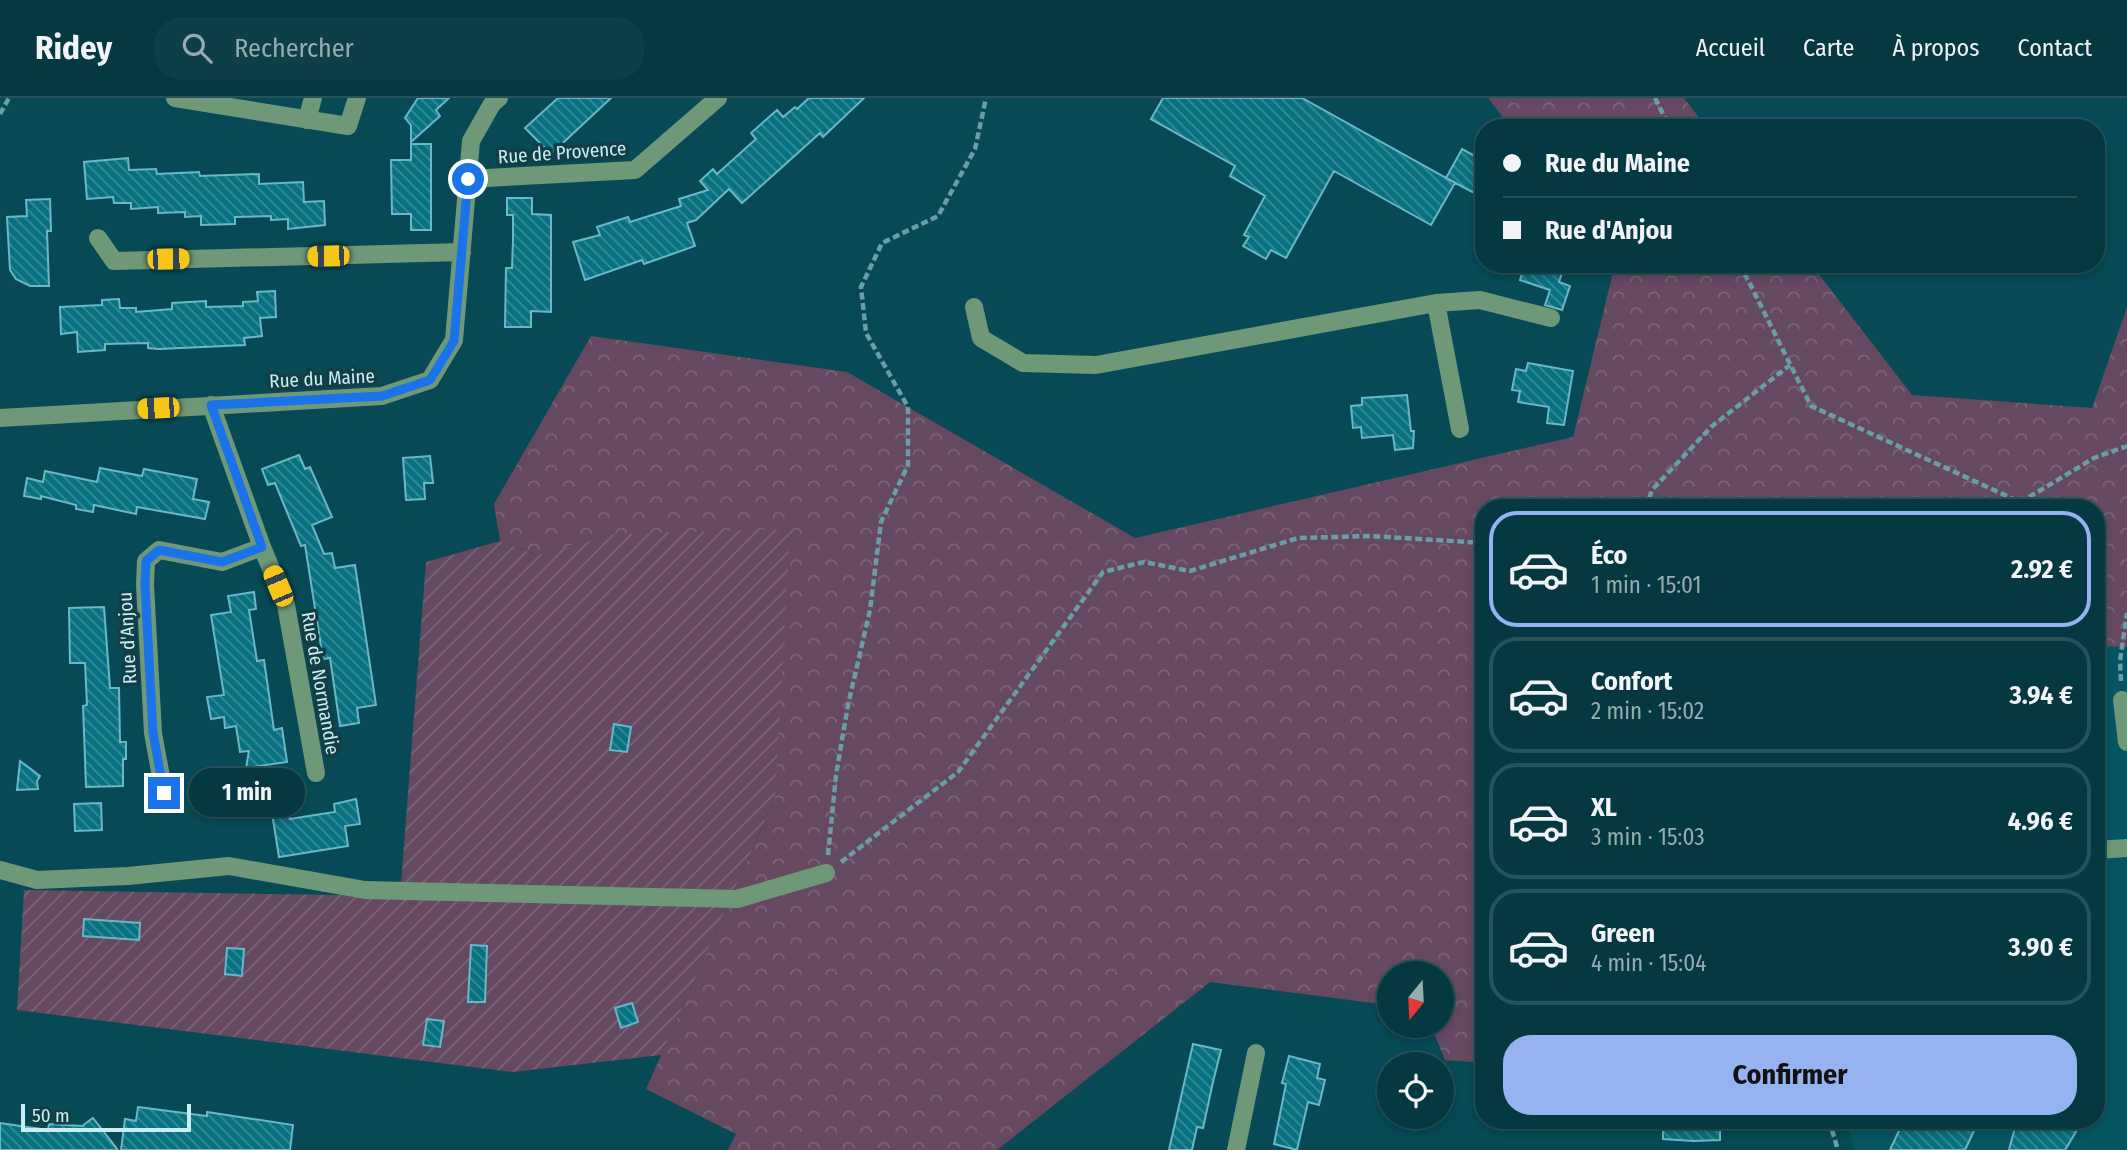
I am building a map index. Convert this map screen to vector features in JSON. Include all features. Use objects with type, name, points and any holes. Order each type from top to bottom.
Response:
[{"type":"street","points":[[175,98],[348,127],[357,98]]},
{"type":"street","points":[[307,120],[313,98]]},
{"type":"street","name":"Rue du Maine","points":[[0,418],[382,396],[430,380],[454,341],[471,141],[492,104],[499,98]]},
{"type":"street","name":"Rue de Provence","points":[[468,179],[635,170],[718,98]]},
{"type":"street","points":[[98,239],[114,261],[462,253]]},
{"type":"street","points":[[974,307],[981,338],[1023,363],[1096,365],[1436,303],[1480,300],[1551,318]]},
{"type":"street","points":[[1436,303],[1460,429]]},
{"type":"street","name":"Rue de Normandie","points":[[211,405],[262,547],[286,605],[316,773]]},
{"type":"street","name":"Rue d'Anjou","points":[[164,793],[153,733],[146,561],[159,550],[222,562],[262,547]]},
{"type":"street","points":[[2124,701],[2127,742]]},
{"type":"street","points":[[2105,849],[2127,848]]},
{"type":"street","points":[[0,870],[37,880],[128,876],[229,866],[365,890],[737,899],[826,873]]},
{"type":"street","points":[[1236,1150],[1256,1054]]},
{"type":"path","points":[[0,114],[9,98]]},
{"type":"path","points":[[826,873],[836,775],[848,705],[870,610],[881,522],[908,465],[908,407],[866,333],[861,287],[882,243],[938,216],[975,149],[986,98]]},
{"type":"path","points":[[1655,98],[1666,119]]},
{"type":"path","points":[[1744,273],[1811,406],[2013,499]]},
{"type":"path","points":[[1649,499],[1652,490],[1711,427],[1790,365]]},
{"type":"path","points":[[2025,499],[2094,458],[2127,446]]},
{"type":"path","points":[[826,873],[958,772],[1103,572],[1144,562],[1190,571],[1298,538],[1371,536],[1475,542]]},
{"type":"path","points":[[2124,701],[2120,661],[2127,613]]},
{"type":"path","points":[[1832,1129],[1838,1150]]},
{"type":"shaded area","points":[[2105,646],[2127,647],[2127,1150],[1855,1150],[1849,1129],[2105,1129]]},
{"type":"green space","points":[[1488,98],[1684,98],[1700,119],[1504,119]]},
{"type":"green space","points":[[1613,273],[1818,273],[1912,395],[2092,408],[2127,307],[2127,647],[2105,646],[2105,499],[1475,499],[1475,1062],[1454,1061],[1454,1052],[1442,1052],[1436,1038],[1454,1038],[1454,961],[1377,961],[1377,1003],[1210,982],[997,1150],[728,1150],[736,1134],[646,1089],[775,798],[613,534],[537,555],[500,541],[494,504],[591,336],[847,372],[1135,538],[1573,437]]},
{"type":"green space","points":[[790,529],[775,798],[661,1055],[513,1072],[17,1010],[24,890],[400,896],[426,562],[500,541],[537,555],[613,534]]},
{"type":"building","points":[[418,98],[449,98],[436,110],[440,116],[411,142],[411,125],[405,118]]},
{"type":"building","points":[[558,98],[611,98],[551,154],[525,128]]},
{"type":"building","points":[[809,98],[864,98],[823,137],[820,133],[742,203],[729,189],[696,220],[687,223],[695,246],[644,264],[642,260],[585,280],[573,242],[600,235],[597,227],[628,217],[630,222],[681,206],[679,199],[708,190],[700,181],[713,169],[717,174],[756,139],[751,133],[777,110],[783,117]]},
{"type":"building","points":[[1163,98],[1302,98],[1455,183],[1431,225],[1334,171],[1286,258],[1271,250],[1266,259],[1243,246],[1249,237],[1244,235],[1265,196],[1230,176],[1235,166],[1151,119]]},
{"type":"building","points":[[411,144],[431,144],[431,230],[411,230],[411,214],[392,214],[391,160],[411,160]]},
{"type":"building","points":[[1462,149],[1475,156],[1475,193],[1446,178]]},
{"type":"building","points":[[128,158],[129,170],[156,169],[157,174],[259,174],[259,184],[303,182],[304,202],[324,201],[325,225],[288,229],[288,219],[271,220],[271,216],[235,217],[235,224],[201,225],[201,216],[185,217],[185,212],[158,213],[158,207],[131,209],[131,203],[114,203],[113,197],[87,199],[84,162]]},
{"type":"building","points":[[507,198],[532,198],[532,214],[551,215],[551,312],[531,311],[531,327],[505,327],[506,268],[512,268],[513,241],[513,215],[507,215]]},
{"type":"building","points":[[50,199],[51,231],[47,231],[49,286],[30,286],[16,279],[10,270],[7,217],[27,216],[26,200]]},
{"type":"building","points":[[1522,273],[1562,273],[1559,282],[1570,286],[1562,310],[1545,305],[1550,290],[1520,280]]},
{"type":"building","points":[[275,291],[276,317],[260,318],[262,336],[244,338],[245,345],[159,349],[148,348],[148,343],[105,344],[105,350],[78,352],[77,332],[61,334],[60,307],[102,305],[102,300],[119,299],[120,308],[136,308],[136,312],[172,309],[172,303],[206,301],[206,307],[243,306],[243,302],[258,301],[257,292]]},
{"type":"building","points":[[1528,363],[1573,371],[1564,425],[1547,423],[1549,407],[1518,402],[1520,391],[1512,390],[1516,369],[1526,371]]},
{"type":"building","points":[[1407,395],[1411,431],[1414,431],[1413,448],[1395,450],[1393,435],[1362,438],[1361,427],[1353,428],[1351,406],[1362,405],[1362,398]]},
{"type":"building","points":[[299,455],[305,469],[310,467],[332,517],[312,525],[324,554],[332,553],[335,568],[355,565],[376,705],[357,708],[359,723],[340,726],[330,658],[323,659],[305,545],[301,546],[275,483],[268,485],[262,469]]},
{"type":"building","points":[[430,456],[433,483],[424,483],[425,499],[406,500],[403,458]]},
{"type":"building","points":[[100,468],[142,476],[144,469],[197,479],[193,499],[209,502],[205,519],[137,507],[136,514],[94,505],[93,512],[76,509],[76,505],[41,496],[41,499],[24,496],[27,478],[43,482],[45,471],[97,482]]},
{"type":"building","points":[[254,592],[256,609],[249,610],[257,661],[264,660],[274,730],[282,728],[287,762],[246,768],[249,751],[240,752],[236,726],[225,728],[224,717],[211,719],[207,697],[224,695],[211,615],[231,612],[228,596]]},
{"type":"building","points":[[104,607],[110,688],[119,688],[120,742],[126,742],[126,759],[123,759],[123,786],[86,787],[83,706],[87,705],[85,663],[70,663],[69,608]]},
{"type":"building","points":[[614,724],[631,727],[627,752],[610,750]]},
{"type":"building","points":[[20,761],[40,776],[37,781],[38,789],[17,790]]},
{"type":"building","points":[[356,799],[360,824],[345,826],[348,846],[279,857],[272,813],[288,810],[290,819],[335,812],[334,804]]},
{"type":"building","points":[[101,803],[102,830],[75,831],[74,804]]},
{"type":"building","points":[[84,919],[140,923],[139,940],[83,936]]},
{"type":"building","points":[[471,945],[487,946],[485,1002],[468,1002]]},
{"type":"building","points":[[227,948],[244,949],[242,976],[225,974]]},
{"type":"building","points":[[632,1003],[638,1022],[621,1028],[615,1008]]},
{"type":"building","points":[[427,1019],[444,1021],[440,1047],[423,1045]]},
{"type":"building","points":[[1193,1044],[1221,1050],[1203,1128],[1197,1127],[1192,1150],[1169,1150]]},
{"type":"building","points":[[1289,1056],[1320,1064],[1317,1078],[1325,1080],[1319,1105],[1308,1102],[1297,1150],[1274,1144],[1286,1084],[1282,1083]]},
{"type":"building","points":[[138,1107],[207,1116],[207,1112],[293,1125],[290,1150],[121,1150],[125,1119],[136,1121]]},
{"type":"building","points":[[93,1118],[118,1150],[0,1150],[0,1123],[48,1130],[49,1124],[82,1126]]},
{"type":"building","points":[[1663,1129],[1720,1129],[1720,1140],[1663,1139]]},
{"type":"building","points":[[1900,1129],[1975,1129],[1965,1150],[1890,1150]]},
{"type":"building","points":[[2015,1129],[2078,1129],[2065,1150],[2009,1150]]},
{"type":"route","points":[[164,793],[153,733],[146,561],[159,550],[222,562],[262,547],[211,405],[382,396],[430,380],[454,341],[468,179]]}]
